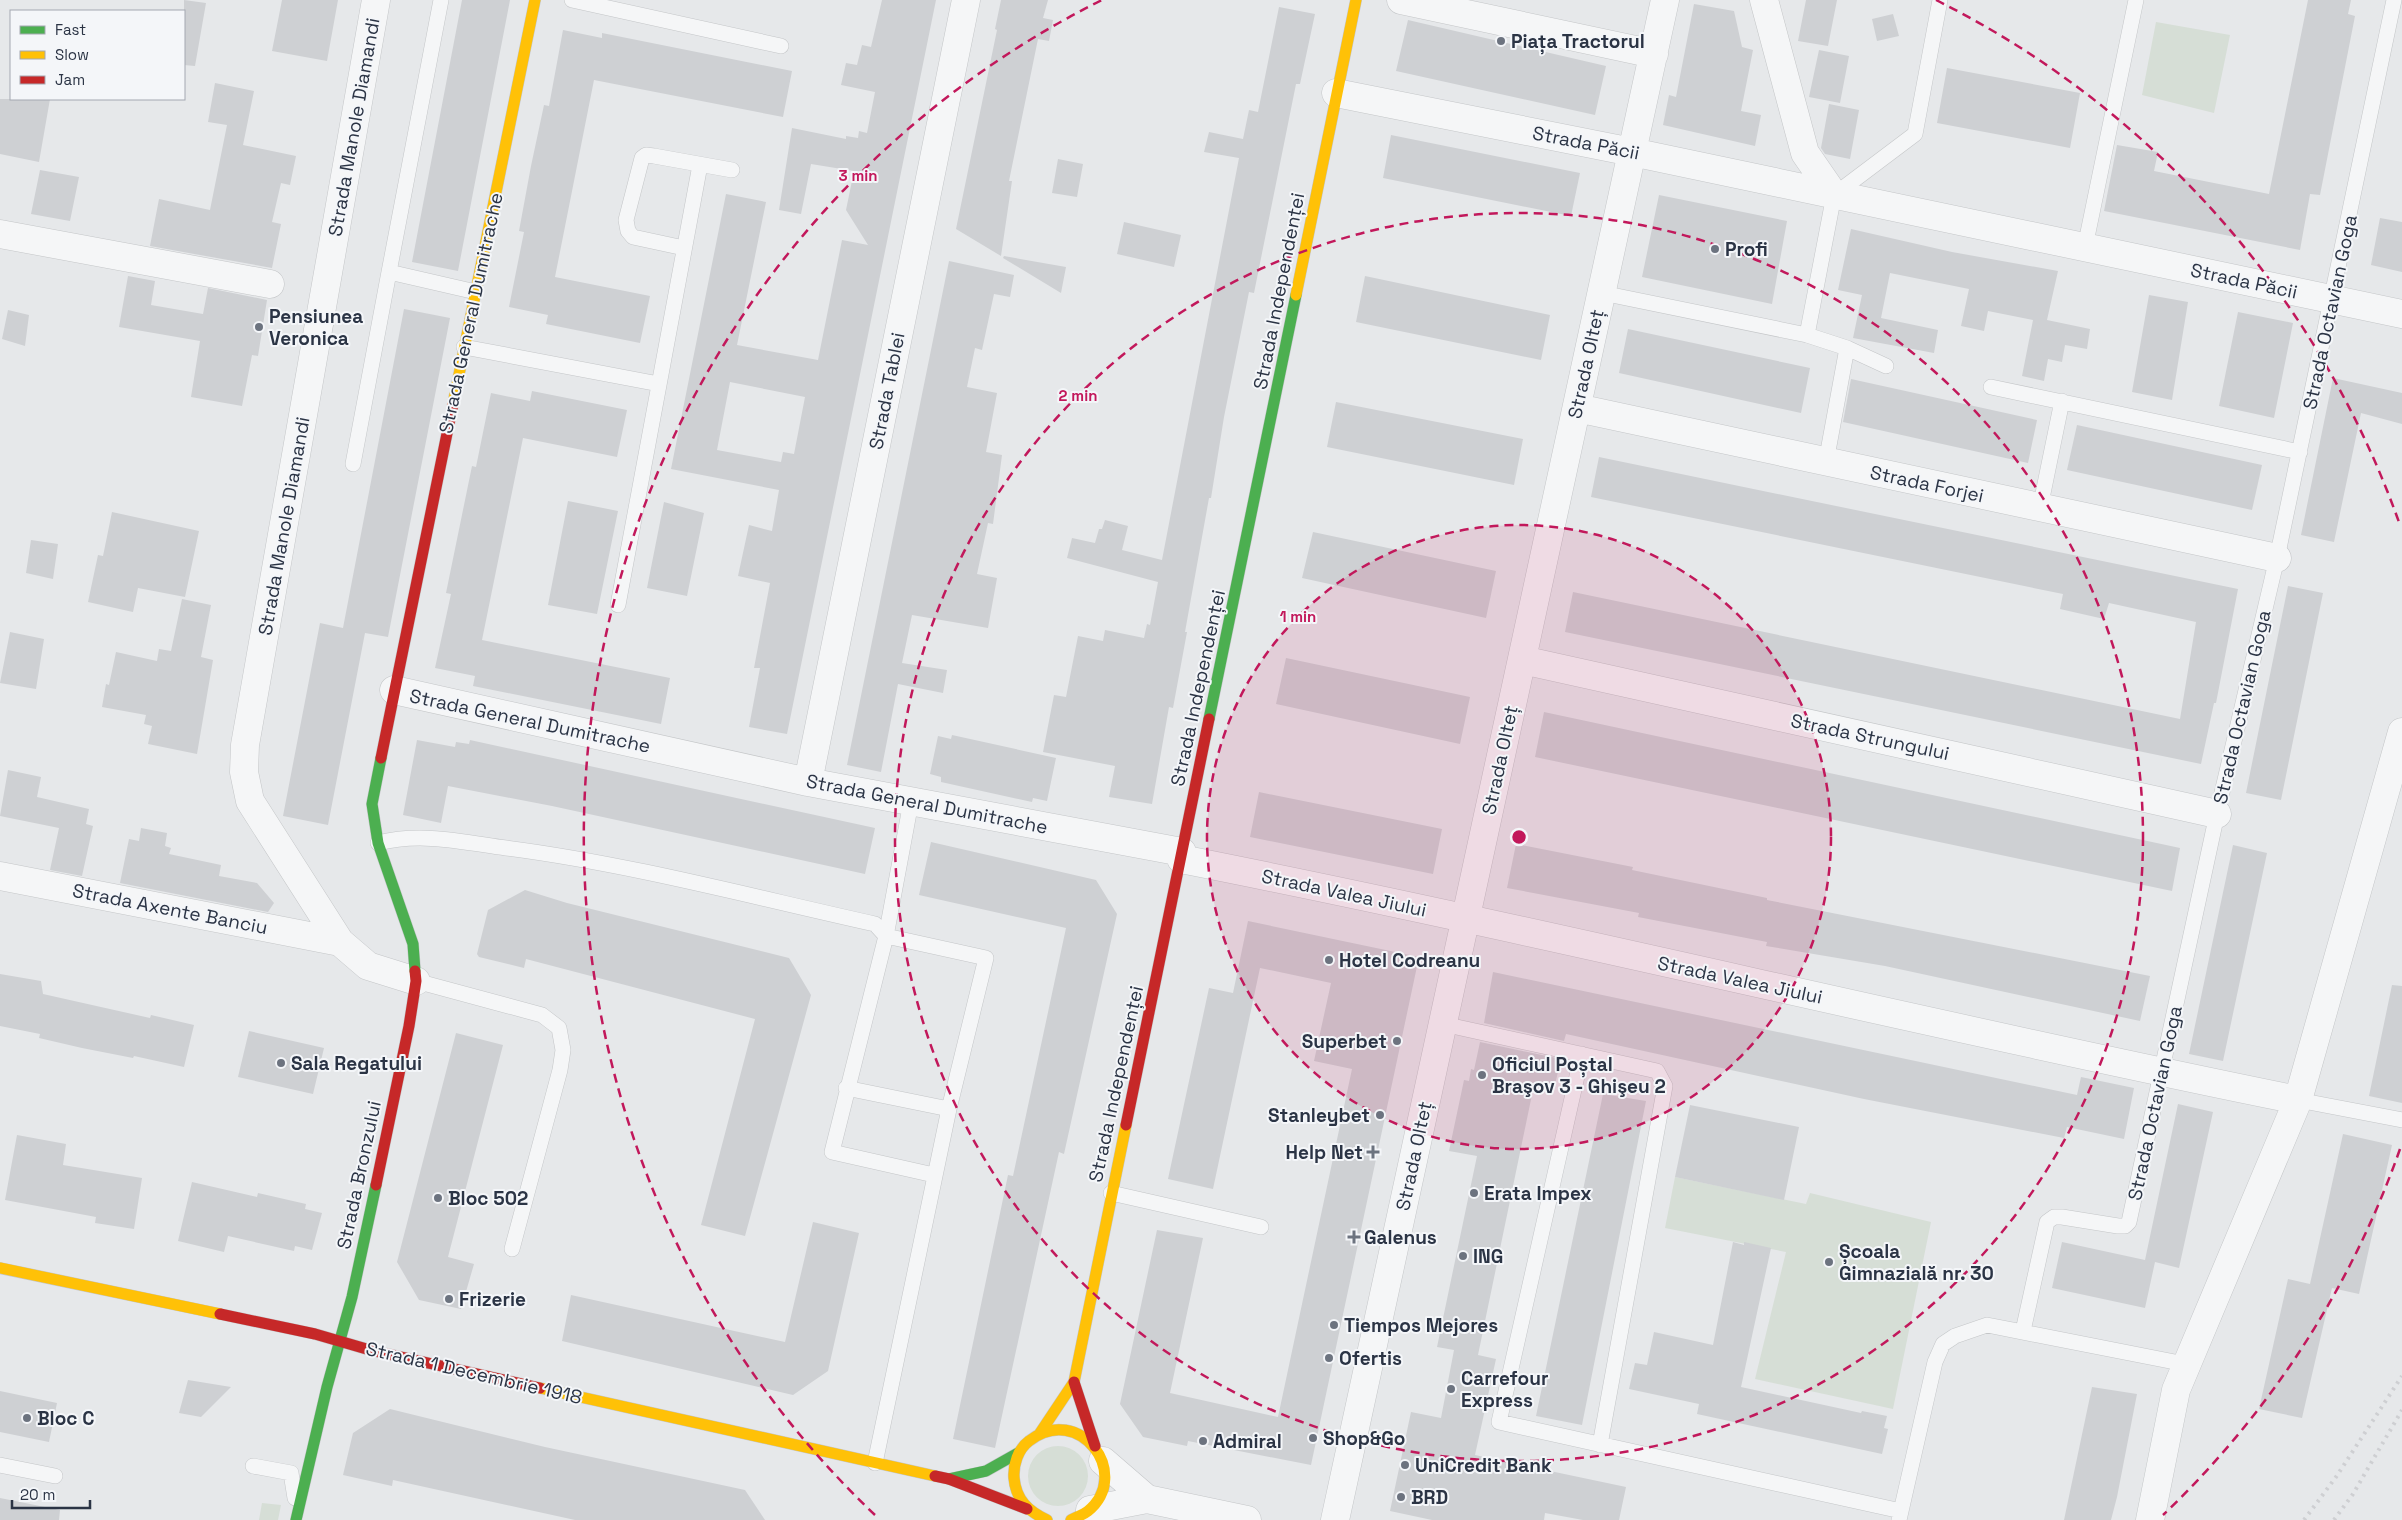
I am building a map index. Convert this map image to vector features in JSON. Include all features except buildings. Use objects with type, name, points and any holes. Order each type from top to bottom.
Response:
[{"type":"street","name":"Strada Manole Diamandi","points":[[376,0],[245,745],[244,772],[250,801],[340,942],[368,966],[416,981]]},
{"type":"street","name":"Strada General Dumitrache","points":[[535,0],[394,690],[808,782],[1181,855]]},
{"type":"street","name":"Strada Tablei","points":[[808,782],[966,0]]},
{"type":"street","name":"Strada Independenței","points":[[1018,1454],[1027,1441],[1040,1433],[1074,1382],[1111,1193],[1356,0]]},
{"type":"street","points":[[1401,0],[1654,54]]},
{"type":"street","name":"Strada Olteț","points":[[1335,1520],[1665,0]]},
{"type":"street","points":[[1764,0],[1805,153],[1834,194]]},
{"type":"street","name":"Strada Păcii","points":[[1336,93],[1632,152],[2402,314]]},
{"type":"street","points":[[0,234],[270,284]]},
{"type":"street","name":"Strada Forjei","points":[[1577,408],[2277,558]]},
{"type":"street","name":"Strada Strungului","points":[[1522,660],[2217,814]]},
{"type":"street","name":"Strada Bronzului","points":[[297,1515],[339,1342],[352,1297],[409,1026],[416,981],[414,944],[378,843],[372,804],[394,690]]},
{"type":"street","points":[[2150,1520],[2176,1390],[2185,1364],[2298,1100],[2398,764],[2402,732]]},
{"type":"street","name":"Strada Valea Jiului","points":[[1181,855],[2161,1072],[2298,1100]]},
{"type":"street","name":"Strada Axente Banciu","points":[[0,876],[340,942]]},
{"type":"street","name":"Strada 1 Decembrie 1918","points":[[0,1268],[315,1334],[370,1350],[949,1479],[1047,1520]]},
{"type":"street","name":"Strada Independenței","points":[[1074,1382],[1106,1474],[1104,1488],[1098,1500],[1080,1515]]},
{"type":"street","points":[[1040,1433],[1054,1429],[1070,1430],[1084,1436],[1147,1499]]},
{"type":"street","points":[[1018,1454],[1014,1466],[1015,1492],[1031,1514]]},
{"type":"street","name":"Strada 1 Decembrie 1918","points":[[949,1479],[986,1470],[1018,1454]]},
{"type":"street","points":[[1080,1515],[1147,1499],[1247,1520]]},
{"type":"lane","points":[[353,464],[442,0]]},
{"type":"lane","points":[[572,0],[781,46]]},
{"type":"lane","points":[[1807,335],[1834,194],[1915,134],[1940,0]]},
{"type":"lane","points":[[2086,247],[2136,0]]},
{"type":"lane","name":"Strada Octavian Goga","points":[[2023,1331],[2047,1222],[2054,1217],[2062,1216],[2118,1226],[2125,1226],[2129,1222],[2217,814],[2277,558],[2333,300],[2394,0]]},
{"type":"lane","points":[[684,248],[633,237],[628,231],[626,220],[642,158],[646,155],[654,156],[732,170]]},
{"type":"lane","points":[[618,605],[700,165]]},
{"type":"lane","points":[[389,272],[476,292]]},
{"type":"lane","points":[[1602,293],[1807,335],[1847,348],[1886,366]]},
{"type":"lane","points":[[464,347],[659,384]]},
{"type":"lane","points":[[1826,462],[1847,348]]},
{"type":"lane","points":[[1991,386],[2300,452]]},
{"type":"lane","points":[[2040,508],[2062,401]]},
{"type":"lane","points":[[911,802],[886,936],[846,1088],[832,1152],[934,1175]]},
{"type":"lane","points":[[378,843],[399,838],[429,837],[566,856],[875,924],[886,936],[986,958],[934,1175],[875,1462]]},
{"type":"lane","points":[[416,981],[542,1015],[559,1028],[564,1050],[560,1070],[512,1250]]},
{"type":"lane","points":[[1443,1024],[1657,1070],[1665,1086],[1600,1445]]},
{"type":"lane","points":[[1582,1054],[1499,1422],[1900,1515],[1935,1362],[1943,1344],[1955,1336],[1988,1324],[2185,1364]]},
{"type":"lane","points":[[846,1088],[949,1109]]},
{"type":"lane","points":[[2298,1100],[2402,1120]]},
{"type":"lane","points":[[1111,1193],[1261,1227]]},
{"type":"lane","points":[[0,1465],[55,1476]]},
{"type":"lane","points":[[253,1466],[291,1473],[297,1515]]},
{"type":"shaded area","points":[[2156,22],[2230,35],[2214,113],[2142,95]]},
{"type":"shaded area","points":[[1675,1177],[1806,1204],[1810,1193],[1931,1222],[1893,1409],[1755,1379],[1786,1252],[1665,1228]]},
{"type":"shaded area","points":[[1058,1446],[1075,1451],[1083,1459],[1088,1476],[1083,1493],[1075,1501],[1058,1506],[1041,1501],[1033,1493],[1028,1476],[1033,1459],[1041,1451]]},
{"type":"shaded area","points":[[262,1503],[281,1505],[278,1520],[259,1520]]},
{"type":"railway","points":[[2304,1520],[2336,1477],[2402,1376]]},
{"type":"railway","points":[[2334,1520],[2353,1494],[2402,1410]]},
{"type":"traffic: fast","points":[[1209,719],[1296,295]]},
{"type":"traffic: fast","points":[[381,758],[372,804],[378,843],[413,944],[415,971]]},
{"type":"traffic: fast","points":[[296,1520],[327,1387],[352,1297],[376,1185]]},
{"type":"traffic: fast","points":[[949,1479],[986,1471],[1018,1453]]},
{"type":"traffic: slow","points":[[453,404],[535,0]]},
{"type":"traffic: slow","points":[[1296,295],[1356,0]]},
{"type":"traffic: slow","points":[[1040,1433],[1074,1382],[1126,1125]]},
{"type":"traffic: slow","points":[[0,1268],[220,1314]]},
{"type":"traffic: slow","points":[[540,1388],[935,1476]]},
{"type":"traffic: slow","points":[[1047,1520],[1034,1513],[1020,1499],[1015,1486],[1015,1463],[1022,1448],[1029,1441],[1048,1431],[1066,1430],[1082,1436],[1094,1448],[1102,1462],[1105,1479],[1100,1496],[1088,1511],[1071,1520]]},
{"type":"traffic: jam","points":[[381,758],[453,404]]},
{"type":"traffic: jam","points":[[1126,1125],[1209,719]]},
{"type":"traffic: jam","points":[[376,1185],[409,1026],[416,981],[415,971]]},
{"type":"traffic: jam","points":[[220,1314],[315,1334],[370,1350],[540,1388]]},
{"type":"traffic: jam","points":[[1074,1382],[1095,1446]]},
{"type":"traffic: jam","points":[[935,1476],[949,1479],[1027,1509]]},
{"type":"place","name":"Piața Tractorul","points":[[1501,41]]},
{"type":"place","name":"Profi","points":[[1715,249]]},
{"type":"place","name":"Pensiunea Veronica","points":[[259,327]]},
{"type":"place","name":"Hotel Codreanu","points":[[1329,960]]},
{"type":"place","name":"Superbet","points":[[1397,1041]]},
{"type":"place","name":"Sala Regatului","points":[[281,1063]]},
{"type":"place","name":"Oficiul Poștal Braşov 3 - Ghişeu 2","points":[[1482,1075]]},
{"type":"place","name":"Stanleybet","points":[[1380,1115]]},
{"type":"place","name":"Help Net","points":[[1373,1152]]},
{"type":"place","name":"Erata Impex","points":[[1474,1193]]},
{"type":"place","name":"Bloc 502","points":[[438,1198]]},
{"type":"place","name":"Galenus","points":[[1354,1237]]},
{"type":"place","name":"ING","points":[[1463,1256]]},
{"type":"place","name":"Școala Gimnazială nr. 30","points":[[1829,1262]]},
{"type":"place","name":"Frizerie","points":[[449,1299]]},
{"type":"place","name":"Tiempos Mejores","points":[[1334,1325]]},
{"type":"place","name":"Ofertis","points":[[1329,1358]]},
{"type":"place","name":"Carrefour Express","points":[[1451,1389]]},
{"type":"place","name":"Bloc C","points":[[27,1418]]},
{"type":"place","name":"Shop&Go","points":[[1313,1438]]},
{"type":"place","name":"Admiral","points":[[1203,1441]]},
{"type":"place","name":"UniCredit Bank","points":[[1405,1465]]},
{"type":"place","name":"BRD","points":[[1401,1497]]}]
